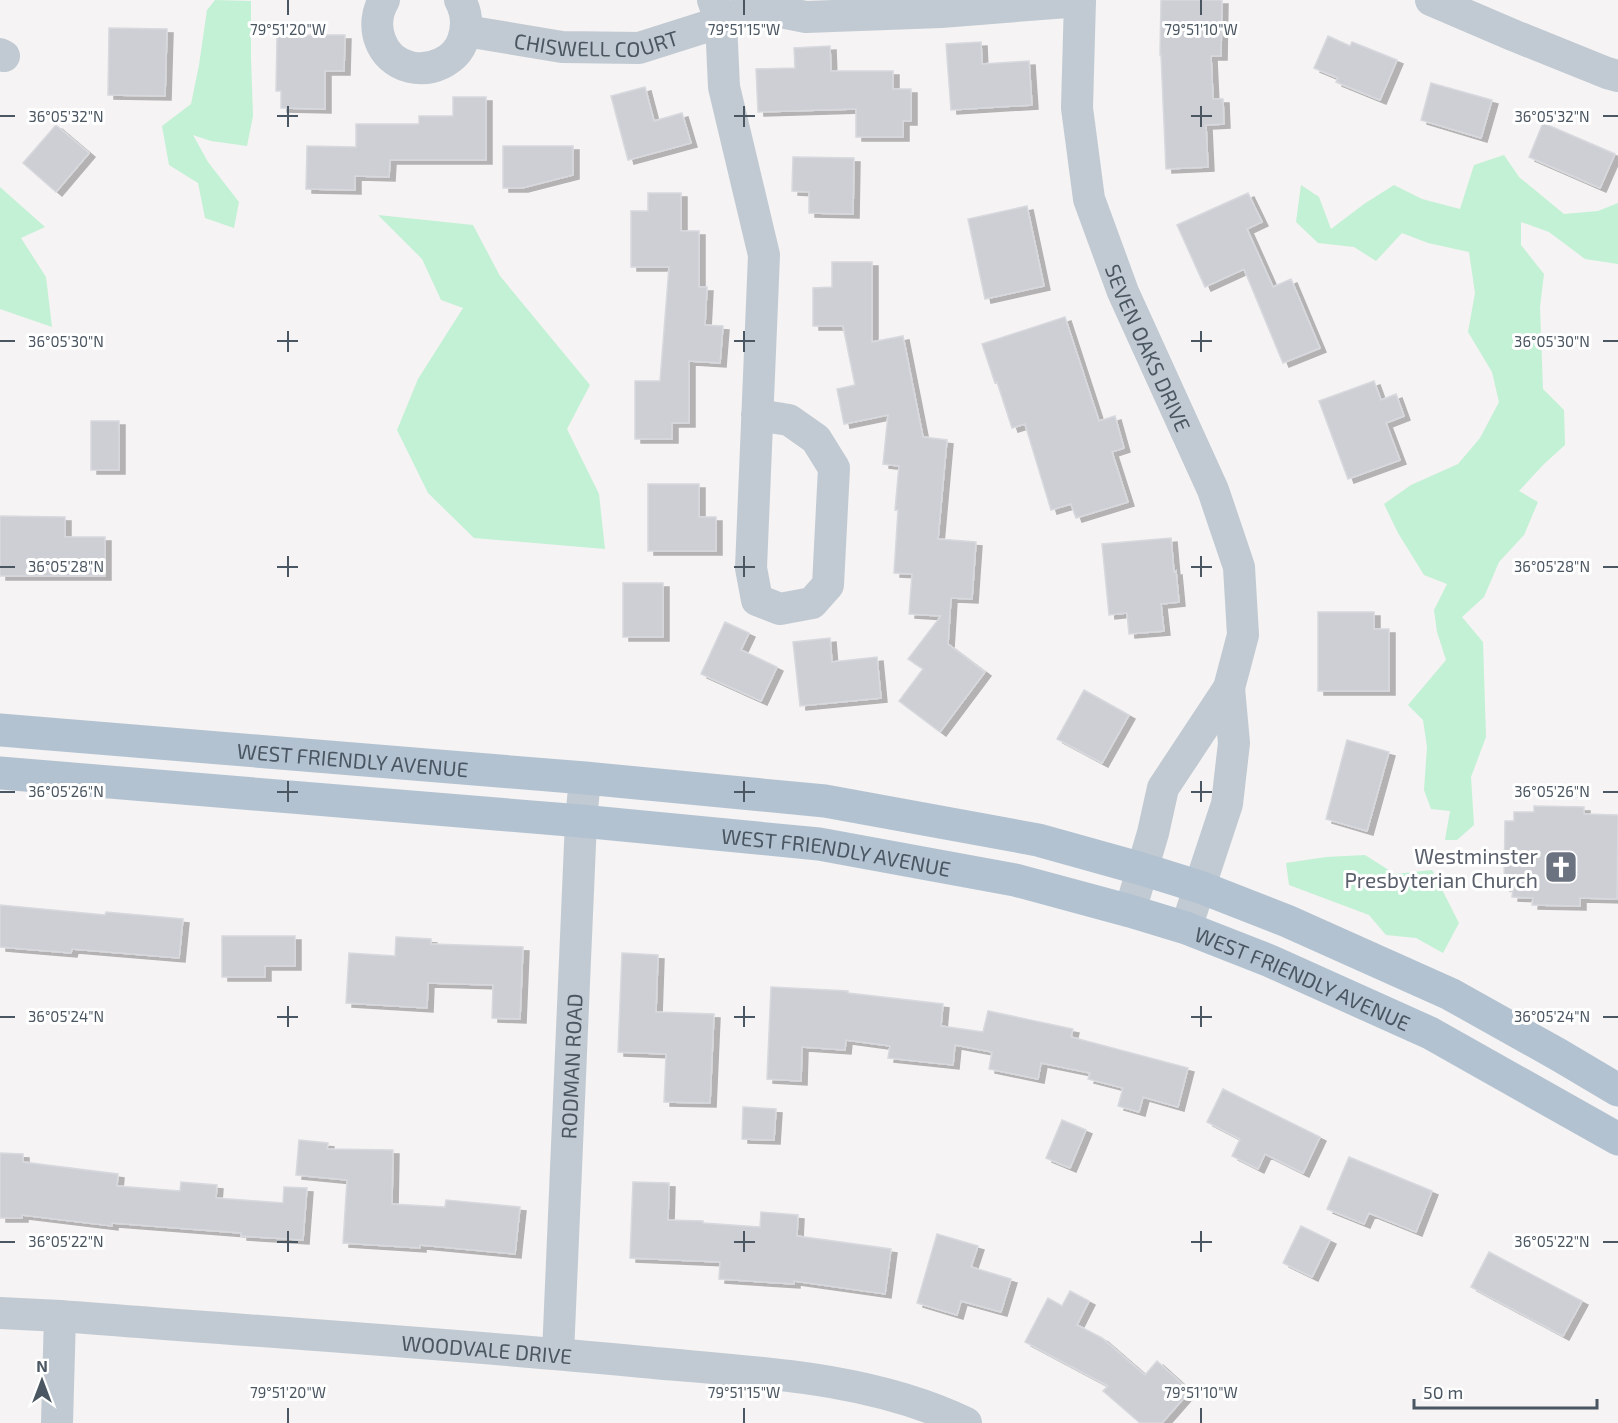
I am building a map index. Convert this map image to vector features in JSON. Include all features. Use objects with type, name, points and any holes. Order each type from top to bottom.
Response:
[{"type":"main road","name":"WEST FRIENDLY AVENUE","points":[[0,730],[585,778],[825,801],[1038,840],[1200,887],[1287,921],[1450,994],[1618,1090]]},
{"type":"main road","name":"WEST FRIENDLY AVENUE","points":[[0,773],[581,821],[819,844],[1015,880],[1186,928],[1270,961],[1430,1033],[1618,1139]]},
{"type":"street","points":[[384,0],[376,21],[378,36],[385,50],[396,61],[410,67],[425,68],[439,65],[452,57],[461,45],[466,31],[466,16],[460,0]]},
{"type":"street","points":[[1431,0],[1618,76]]},
{"type":"street","name":"CHISWELL COURT","points":[[466,31],[562,47],[639,48],[717,11],[755,7],[806,17],[941,12],[1080,1]]},
{"type":"street","name":"SEVEN OAKS DRIVE","points":[[1080,1],[1077,108],[1089,199],[1123,292],[1213,490],[1239,567],[1243,635],[1228,688],[1163,788],[1153,833],[1130,911]]},
{"type":"street","points":[[717,11],[724,87],[764,255],[757,415],[751,568],[757,600],[780,609],[812,603],[828,585],[834,468],[816,439],[789,420],[757,415]]},
{"type":"street","name":"SEVEN OAKS DRIVE","points":[[1186,928],[1227,804],[1234,743],[1228,688]]},
{"type":"street","name":"RODMAN ROAD","points":[[558,1354],[581,821],[585,778]]},
{"type":"street","name":"WOODVALE DRIVE","points":[[0,1313],[558,1354],[809,1378],[878,1391],[966,1423]]},
{"type":"street","points":[[57,1423],[60,1316]]},
{"type":"green space","points":[[215,0],[251,1],[253,116],[247,146],[211,141],[193,135],[208,162],[239,202],[234,228],[205,218],[198,183],[169,165],[162,126],[191,104],[207,10]]},
{"type":"green space","points":[[1504,155],[1519,177],[1564,214],[1598,211],[1618,203],[1618,264],[1585,259],[1549,232],[1521,222],[1521,245],[1544,274],[1540,307],[1543,389],[1564,410],[1565,445],[1519,491],[1538,502],[1524,535],[1499,562],[1484,597],[1462,617],[1483,642],[1486,737],[1471,777],[1474,825],[1457,840],[1445,840],[1450,811],[1431,809],[1424,790],[1427,747],[1423,720],[1408,705],[1446,660],[1437,632],[1434,610],[1447,584],[1424,575],[1398,533],[1384,504],[1411,485],[1458,464],[1480,438],[1499,402],[1492,372],[1468,332],[1475,293],[1469,252],[1428,243],[1402,233],[1376,261],[1354,247],[1318,243],[1296,222],[1301,185],[1319,197],[1331,229],[1394,185],[1422,199],[1460,209],[1474,165]]},
{"type":"green space","points":[[0,187],[45,227],[21,238],[46,277],[52,327],[0,309]]},
{"type":"green space","points":[[378,215],[473,225],[500,276],[590,385],[567,429],[599,494],[605,549],[474,538],[428,493],[397,430],[418,379],[463,308],[441,300],[422,259]]},
{"type":"green space","points":[[1365,855],[1395,874],[1432,870],[1459,923],[1443,953],[1416,938],[1386,935],[1369,915],[1289,885],[1286,863],[1326,857]]},
{"type":"building","points":[[1161,0],[1222,0],[1221,56],[1211,56],[1213,99],[1223,99],[1224,124],[1206,125],[1208,167],[1166,169],[1160,55]]},
{"type":"building","points":[[109,28],[167,29],[165,96],[108,95]]},
{"type":"building","points":[[277,35],[345,35],[344,71],[325,71],[325,109],[281,108],[281,91],[276,91]]},
{"type":"building","points":[[1328,36],[1350,46],[1352,42],[1397,60],[1380,100],[1336,82],[1338,78],[1314,68]]},
{"type":"building","points":[[981,42],[982,64],[1029,61],[1032,105],[951,110],[946,44]]},
{"type":"building","points":[[830,46],[831,71],[893,71],[893,89],[911,89],[911,121],[903,121],[903,137],[856,137],[856,109],[758,112],[756,69],[795,68],[794,48]]},
{"type":"building","points":[[1431,83],[1492,100],[1481,138],[1421,120]]},
{"type":"building","points":[[645,87],[654,121],[682,113],[691,143],[628,160],[611,96]]},
{"type":"building","points":[[453,97],[486,97],[486,160],[390,160],[389,177],[355,176],[355,190],[306,189],[307,146],[356,147],[356,124],[419,124],[419,116],[453,116]]},
{"type":"building","points":[[1543,123],[1615,154],[1600,188],[1529,157]]},
{"type":"building","points":[[56,125],[89,153],[56,192],[23,163]]},
{"type":"building","points":[[503,146],[573,146],[573,175],[522,188],[503,188]]},
{"type":"building","points":[[793,157],[854,158],[853,214],[809,213],[809,192],[792,191]]},
{"type":"building","points":[[648,193],[681,193],[681,231],[699,231],[699,287],[707,287],[705,325],[723,326],[720,363],[689,361],[689,423],[672,423],[672,439],[635,439],[635,381],[660,381],[669,267],[631,267],[631,211],[648,211]]},
{"type":"building","points":[[1248,193],[1262,222],[1247,229],[1273,287],[1291,279],[1320,348],[1283,363],[1244,269],[1205,287],[1177,225]]},
{"type":"building","points":[[1027,206],[1044,286],[985,299],[968,219]]},
{"type":"building","points":[[832,262],[872,262],[872,342],[903,336],[923,437],[947,440],[938,539],[976,542],[972,599],[951,598],[948,644],[985,672],[940,732],[899,701],[923,669],[908,659],[941,616],[909,614],[912,574],[894,573],[898,510],[895,510],[899,466],[883,464],[888,415],[844,424],[837,389],[855,385],[843,326],[813,326],[813,288],[832,287]]},
{"type":"building","points":[[1065,317],[1099,421],[1115,416],[1124,448],[1112,452],[1128,502],[1076,518],[1071,504],[1051,510],[1025,424],[1012,428],[982,344]]},
{"type":"building","points":[[1374,381],[1381,400],[1396,394],[1404,416],[1386,423],[1400,460],[1348,479],[1319,401]]},
{"type":"building","points":[[91,421],[119,421],[119,470],[91,470]]},
{"type":"building","points":[[648,484],[699,484],[699,517],[716,517],[716,551],[648,551]]},
{"type":"building","points":[[0,516],[65,517],[65,537],[105,537],[105,576],[0,576]]},
{"type":"building","points":[[1171,538],[1179,602],[1161,604],[1164,631],[1129,634],[1127,613],[1109,615],[1102,544]]},
{"type":"building","points":[[623,583],[663,583],[663,637],[623,637]]},
{"type":"building","points":[[1318,612],[1374,612],[1374,629],[1389,629],[1389,691],[1318,691]]},
{"type":"building","points":[[725,622],[749,633],[741,650],[777,667],[761,701],[701,674]]},
{"type":"building","points":[[830,638],[832,662],[877,657],[881,698],[800,706],[793,642]]},
{"type":"building","points":[[1084,690],[1129,715],[1102,763],[1057,739]]},
{"type":"building","points":[[1347,740],[1389,752],[1367,831],[1326,819]]},
{"type":"building","name":"Westminster Presbyterian Church","points":[[1534,806],[1584,807],[1584,814],[1618,815],[1617,899],[1580,898],[1580,906],[1532,905],[1533,898],[1512,897],[1513,887],[1504,887],[1505,821],[1514,821],[1514,812],[1534,812]]},
{"type":"building","points":[[0,905],[105,915],[106,912],[183,919],[179,958],[72,949],[71,953],[0,947]]},
{"type":"building","points":[[222,936],[295,936],[295,966],[265,966],[265,977],[222,977]]},
{"type":"building","points":[[396,937],[431,939],[431,944],[523,947],[520,1019],[492,1018],[493,985],[428,983],[427,1008],[346,1003],[349,953],[395,956]]},
{"type":"building","points":[[622,953],[658,955],[656,1012],[714,1014],[710,1103],[664,1102],[666,1054],[618,1052]]},
{"type":"building","points":[[771,987],[848,991],[848,993],[943,1004],[941,1026],[983,1032],[988,1011],[1073,1029],[1071,1037],[1188,1068],[1178,1107],[1143,1097],[1139,1112],[1118,1106],[1123,1088],[1088,1079],[1090,1073],[1041,1063],[1038,1079],[989,1069],[992,1052],[955,1045],[953,1065],[888,1058],[890,1046],[846,1040],[845,1050],[802,1047],[801,1081],[767,1079]]},
{"type":"building","points":[[1223,1089],[1320,1137],[1303,1173],[1265,1154],[1258,1169],[1232,1156],[1240,1139],[1207,1122]]},
{"type":"building","points":[[743,1107],[776,1109],[774,1140],[742,1139]]},
{"type":"building","points":[[1062,1120],[1086,1130],[1070,1168],[1046,1158]]},
{"type":"building","points":[[299,1140],[328,1143],[327,1149],[393,1150],[392,1204],[445,1207],[446,1200],[520,1207],[515,1254],[420,1245],[420,1248],[343,1243],[347,1180],[296,1175]]},
{"type":"building","points":[[0,1153],[23,1154],[23,1162],[118,1174],[117,1186],[180,1191],[181,1182],[217,1185],[216,1198],[283,1203],[284,1187],[307,1188],[303,1240],[112,1223],[112,1226],[22,1215],[22,1218],[0,1218]]},
{"type":"building","points":[[1349,1157],[1432,1191],[1416,1232],[1369,1213],[1364,1224],[1327,1209]]},
{"type":"building","points":[[633,1182],[669,1183],[668,1220],[760,1227],[761,1212],[798,1215],[797,1236],[891,1249],[885,1294],[794,1281],[794,1284],[719,1279],[720,1262],[630,1258]]},
{"type":"building","points":[[1301,1226],[1330,1240],[1312,1277],[1283,1263]]},
{"type":"building","points":[[937,1234],[978,1246],[971,1267],[1011,1279],[1001,1312],[961,1301],[957,1315],[917,1303]]},
{"type":"building","points":[[1489,1252],[1582,1301],[1563,1336],[1471,1287]]},
{"type":"building","points":[[1070,1291],[1089,1301],[1077,1325],[1102,1338],[1145,1375],[1157,1361],[1190,1391],[1162,1423],[1140,1423],[1103,1391],[1108,1386],[1025,1342],[1048,1298],[1062,1306]]},
{"type":"place","name":"Westminster Presbyterian Church","points":[[1561,867]]}]
